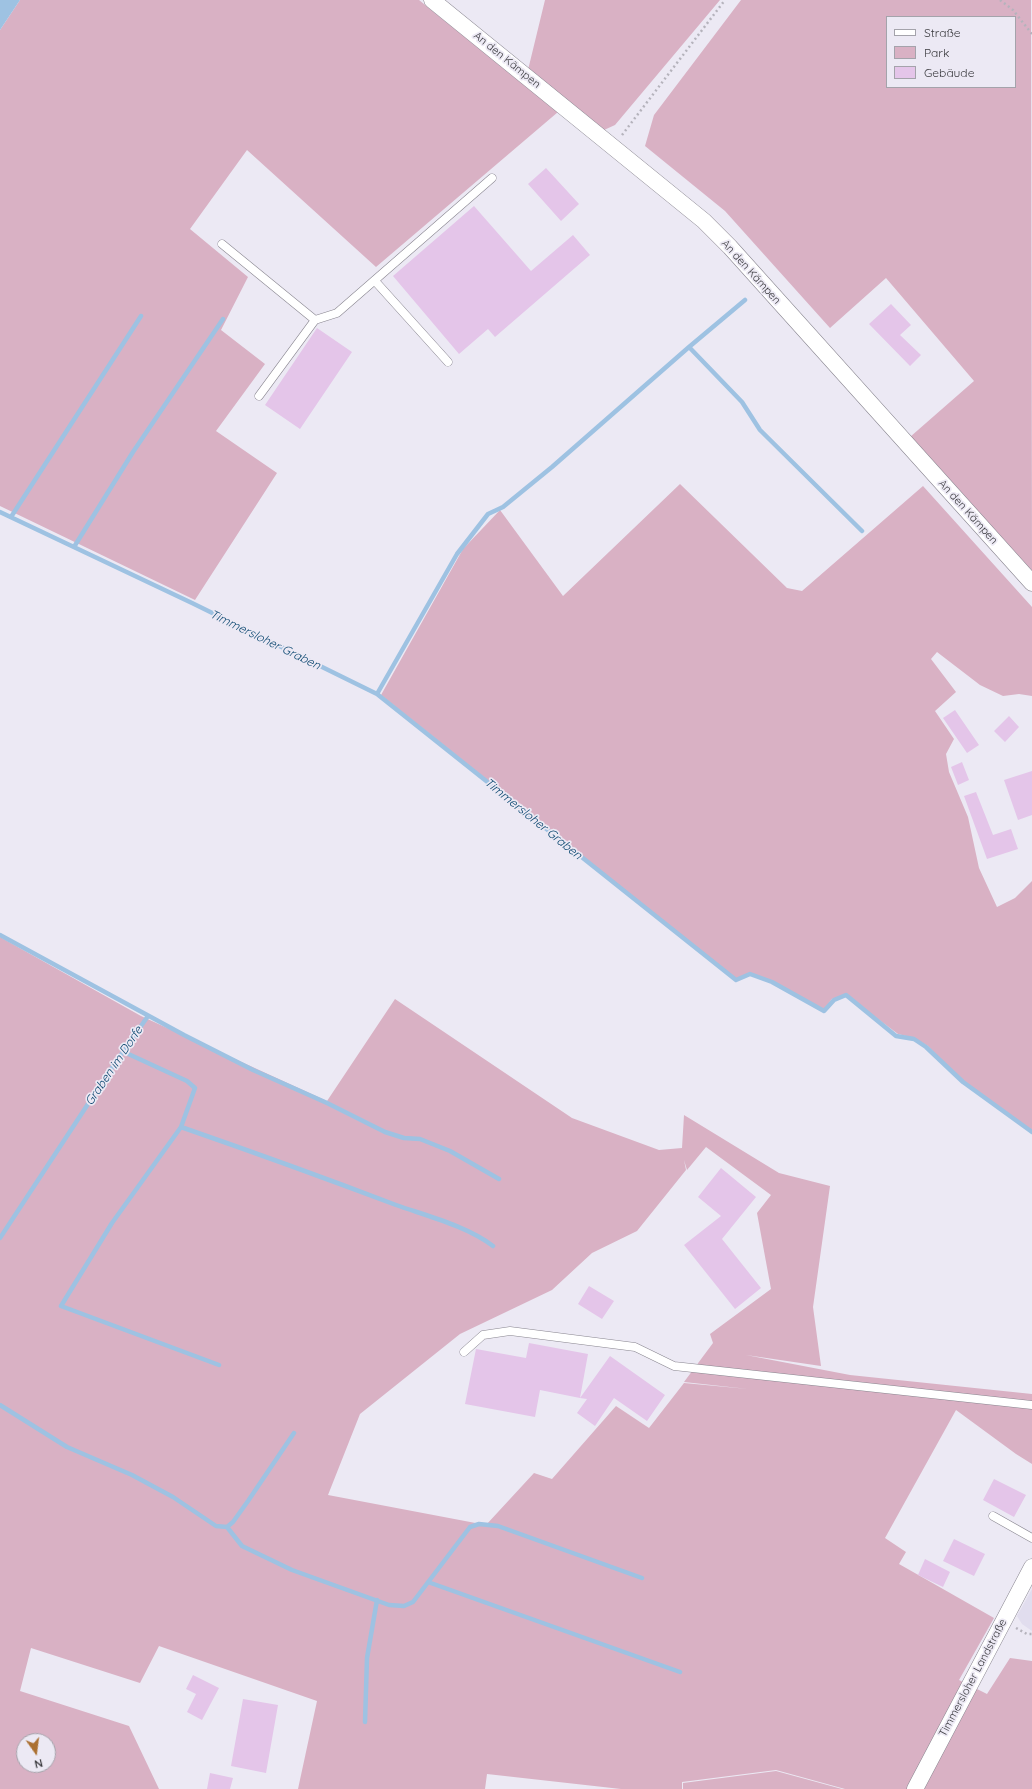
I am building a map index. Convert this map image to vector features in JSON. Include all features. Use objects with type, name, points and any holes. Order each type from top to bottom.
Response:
[{"type":"street","name":"An den Kämpen","points":[[432,0],[704,221],[730,247],[1032,583]]},
{"type":"street","name":"Timmersloher Landstraße","points":[[915,1789],[1032,1566]]},
{"type":"lane","points":[[259,396],[315,320],[337,313],[492,178]]},
{"type":"lane","points":[[222,244],[315,320]]},
{"type":"lane","points":[[375,280],[448,362]]},
{"type":"lane","points":[[464,1352],[483,1335],[510,1331],[635,1347],[674,1366],[1032,1405]]},
{"type":"lane","points":[[993,1516],[1032,1538]]},
{"type":"path","points":[[613,147],[725,0]]},
{"type":"path","points":[[1000,0],[1013,10],[1032,34]]},
{"type":"shaded area","points":[[1032,1589],[1032,1631],[1022,1624],[1017,1616]]},
{"type":"green space","points":[[20,0],[419,0],[558,112],[376,267],[247,150],[190,229],[248,277],[221,330],[265,364],[216,431],[277,473],[195,600],[0,506],[0,30]]},
{"type":"green space","points":[[545,0],[720,0],[615,125],[604,130],[528,70]]},
{"type":"green space","points":[[741,0],[1031,0],[1032,572],[910,437],[974,381],[886,278],[830,328],[725,211],[645,146],[654,115]]},
{"type":"green space","points":[[680,484],[787,588],[802,591],[923,486],[1032,607],[1032,696],[1019,694],[1003,696],[980,685],[937,652],[931,659],[956,692],[935,711],[954,739],[946,754],[949,772],[968,817],[979,868],[997,907],[1015,898],[1032,881],[1032,1131],[963,1081],[928,1046],[914,1038],[898,1034],[846,995],[832,999],[823,1010],[773,981],[750,973],[737,979],[381,695],[463,549],[500,510],[563,596]]},
{"type":"green space","points":[[0,937],[141,1016],[327,1101],[395,999],[572,1118],[659,1150],[682,1148],[684,1115],[779,1173],[830,1186],[813,1307],[821,1366],[746,1355],[850,1375],[1032,1394],[1032,1464],[956,1410],[885,1538],[906,1552],[899,1564],[994,1618],[959,1680],[987,1694],[1010,1658],[1032,1661],[1032,1789],[845,1789],[776,1770],[682,1782],[682,1789],[621,1789],[487,1774],[485,1789],[298,1789],[317,1701],[159,1646],[140,1683],[31,1648],[20,1691],[129,1726],[159,1789],[0,1789]],"holes":[[[706,1147],[771,1195],[757,1213],[771,1289],[710,1334],[713,1343],[684,1382],[748,1389],[684,1383],[649,1428],[616,1406],[552,1479],[534,1473],[486,1525],[328,1495],[360,1414],[460,1334],[552,1290],[592,1253],[637,1231],[686,1170],[684,1160],[687,1170]]]},
{"type":"green space","points":[[776,1771],[842,1789],[683,1789],[683,1783]]},
{"type":"water","points":[[0,0],[20,0],[0,30]]},
{"type":"building","points":[[546,168],[579,204],[561,221],[528,184]]},
{"type":"building","points":[[474,206],[531,271],[573,235],[590,255],[495,337],[488,329],[459,354],[393,276]]},
{"type":"building","points":[[891,304],[911,325],[900,335],[921,355],[910,366],[869,324]]},
{"type":"building","points":[[317,328],[352,352],[300,429],[265,405]]},
{"type":"building","points":[[955,710],[979,745],[967,753],[943,718]]},
{"type":"building","points":[[1009,716],[1019,727],[1005,742],[994,731]]},
{"type":"building","points":[[962,762],[969,780],[958,785],[951,767]]},
{"type":"building","points":[[1032,771],[1032,815],[1018,820],[1004,780]]},
{"type":"building","points":[[976,792],[993,835],[1011,829],[1018,849],[987,859],[964,796]]},
{"type":"building","points":[[721,1168],[756,1197],[722,1239],[761,1288],[735,1309],[684,1245],[721,1216],[698,1197]]},
{"type":"building","points":[[589,1286],[614,1301],[602,1319],[578,1304]]},
{"type":"building","points":[[529,1343],[588,1354],[580,1398],[540,1390],[535,1417],[465,1404],[476,1349],[526,1358]]},
{"type":"building","points":[[610,1356],[665,1395],[647,1421],[614,1398],[595,1426],[577,1413],[587,1399],[580,1398]]},
{"type":"building","points":[[994,1479],[1026,1495],[1014,1517],[983,1500]]},
{"type":"building","points":[[954,1539],[985,1554],[974,1576],[943,1561]]},
{"type":"building","points":[[925,1559],[950,1572],[943,1587],[918,1575]]},
{"type":"building","points":[[193,1675],[219,1688],[202,1720],[187,1712],[196,1694],[186,1689]]},
{"type":"building","points":[[243,1699],[278,1705],[266,1773],[231,1766]]},
{"type":"building","points":[[210,1773],[233,1778],[230,1789],[207,1789]]},
{"type":"waterway","points":[[689,347],[745,300]]},
{"type":"waterway","points":[[11,517],[141,316]]},
{"type":"waterway","points":[[74,547],[133,452],[223,319]]},
{"type":"waterway","points":[[377,694],[457,554],[488,514],[503,507],[552,467],[689,347],[742,402],[760,430],[862,531]]},
{"type":"waterway","name":"Timmersloher Graben","points":[[0,512],[192,603],[377,694],[736,980],[750,974],[772,982],[824,1011],[834,1000],[846,995],[896,1036],[914,1039],[926,1047],[963,1082],[1032,1132]]},
{"type":"waterway","points":[[0,935],[184,1035],[253,1070],[327,1103],[385,1132],[404,1138],[420,1139],[450,1151],[499,1179]]},
{"type":"waterway","name":"Graben im Dorfe","points":[[0,1238],[109,1072],[148,1016]]},
{"type":"waterway","points":[[124,1052],[187,1081],[195,1088],[181,1127],[446,1222],[483,1239],[493,1246]]},
{"type":"waterway","points":[[181,1127],[112,1223],[61,1306],[219,1365]]},
{"type":"waterway","points":[[0,1405],[67,1447],[132,1475],[173,1497],[216,1526],[227,1527],[242,1546],[292,1570],[389,1605],[404,1606],[413,1602],[470,1527],[479,1524],[498,1526],[642,1578]]},
{"type":"waterway","points":[[227,1527],[233,1522],[248,1501],[294,1433]]},
{"type":"waterway","points":[[428,1582],[680,1672]]},
{"type":"waterway","points":[[365,1722],[367,1658],[377,1600]]}]
